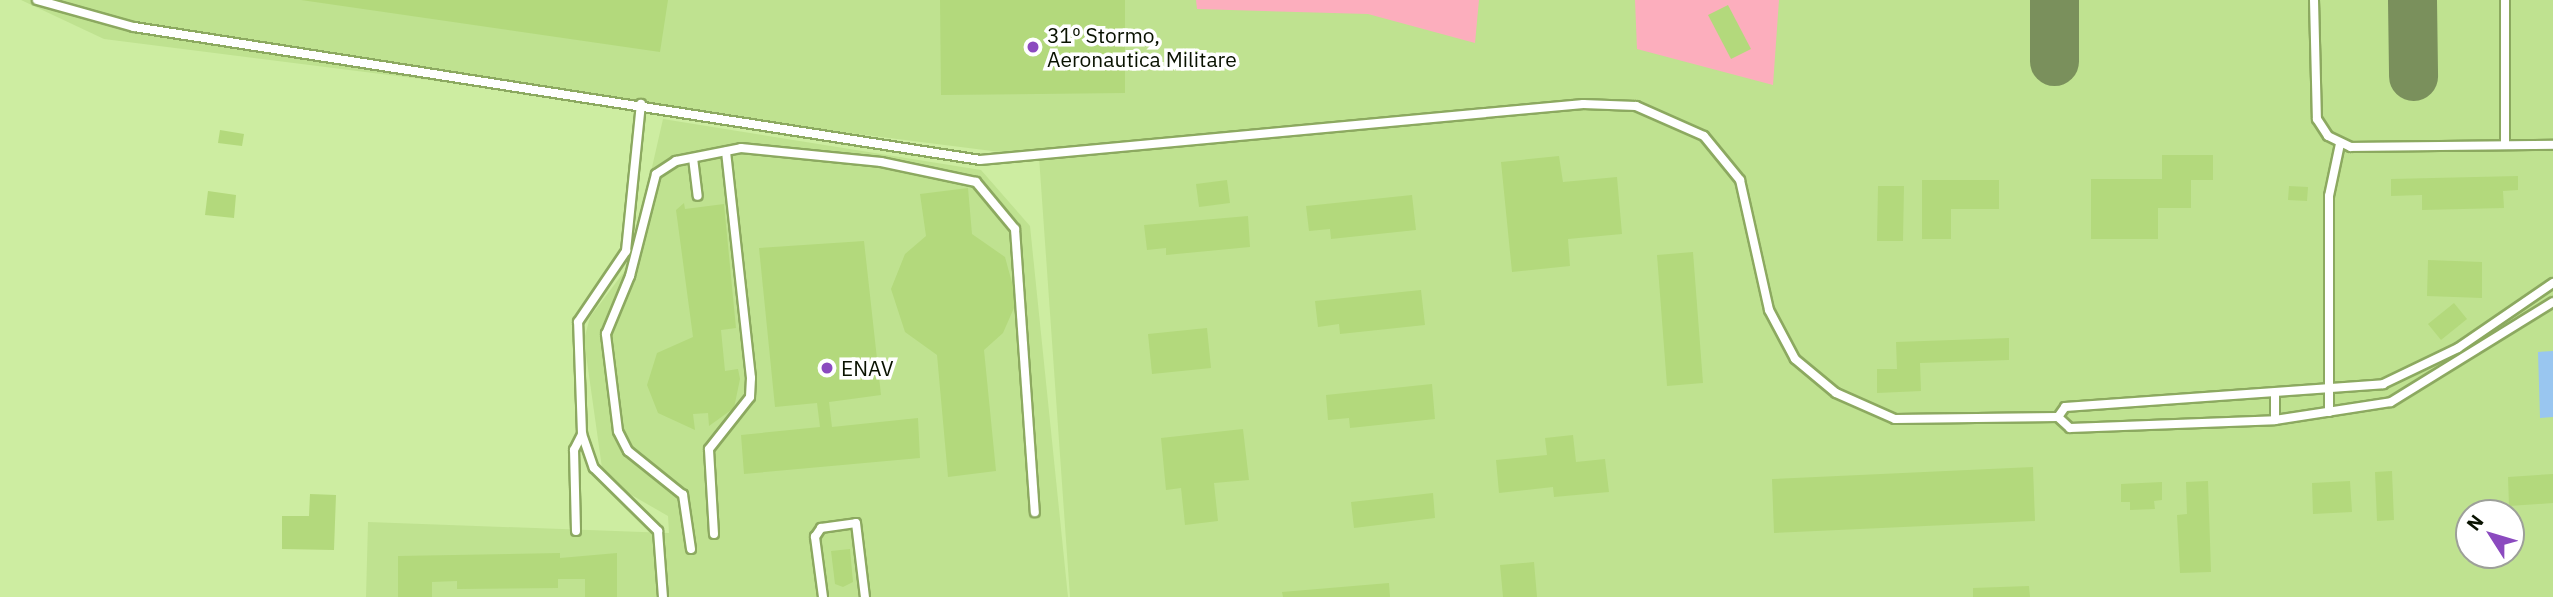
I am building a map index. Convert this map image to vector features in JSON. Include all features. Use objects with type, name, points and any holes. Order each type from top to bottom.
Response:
[{"type":"lane","points":[[37,0],[135,27],[640,104],[980,160],[1583,104],[1636,106],[1682,124],[1724,156],[1751,211],[1766,299],[1779,337],[1825,385],[1895,419],[2058,417],[2070,428],[2274,420],[2391,402],[2553,302]]},
{"type":"lane","points":[[2314,0],[2316,119],[2340,144],[2553,145]]},
{"type":"lane","points":[[2505,0],[2505,145]]},
{"type":"lane","points":[[640,104],[626,251],[578,322],[582,434],[594,468],[659,531],[663,597]]},
{"type":"lane","points":[[2329,412],[2329,196],[2340,144]]},
{"type":"lane","points":[[714,534],[709,449],[750,397],[751,378],[726,152]]},
{"type":"lane","points":[[691,549],[683,495],[628,452],[618,431],[606,334],[629,276],[656,174],[693,158],[726,152],[881,162],[976,182],[1015,229],[1035,512]]},
{"type":"lane","points":[[693,158],[698,196]]},
{"type":"lane","points":[[2058,417],[2065,407],[2275,395],[2383,384],[2458,348],[2553,283]]},
{"type":"lane","points":[[2274,420],[2275,395]]},
{"type":"lane","points":[[576,531],[574,450],[582,434]]},
{"type":"lane","points":[[823,597],[815,537],[821,528],[856,523],[864,597]]},
{"type":"shaded area","points":[[21,0],[2553,0],[2553,597],[1070,597],[1039,157],[104,39]]},
{"type":"shaded area","points":[[1196,0],[1479,0],[1475,43],[1368,14],[1197,9]]},
{"type":"shaded area","points":[[1635,0],[1779,0],[1773,85],[1637,49]]},
{"type":"shaded area","name":"ENAV","points":[[663,119],[981,170],[1030,226],[1068,597],[366,597],[368,522],[669,533],[668,516],[621,489],[602,468],[584,340],[590,317],[630,264]]},
{"type":"water","points":[[2553,351],[2553,417],[2540,418],[2538,352]]},
{"type":"building","points":[[301,0],[668,0],[660,52]]},
{"type":"building","name":"31º Stormo, Aeronautica Militare","points":[[940,0],[1125,0],[1125,93],[941,95]]},
{"type":"building","points":[[1728,5],[1751,49],[1731,59],[1708,15]]},
{"type":"building","points":[[220,130],[244,134],[242,146],[218,143]]},
{"type":"building","points":[[2162,155],[2213,155],[2213,180],[2191,180],[2191,208],[2158,208],[2158,239],[2091,239],[2091,179],[2162,179]]},
{"type":"building","points":[[1559,156],[1563,182],[1617,177],[1622,234],[1568,239],[1570,266],[1512,272],[1501,162]]},
{"type":"building","points":[[2518,176],[2518,190],[2503,191],[2504,208],[2422,210],[2422,195],[2391,196],[2391,179]]},
{"type":"building","points":[[1227,180],[1230,203],[1199,207],[1196,184]]},
{"type":"building","points":[[1922,180],[1999,180],[1999,209],[1951,209],[1951,239],[1922,239]]},
{"type":"building","points":[[1878,186],[1904,186],[1903,241],[1877,241]]},
{"type":"building","points":[[2289,186],[2308,187],[2307,201],[2288,200]]},
{"type":"building","points":[[968,188],[972,234],[1005,257],[1017,301],[1003,333],[984,350],[996,471],[948,477],[937,355],[905,332],[891,289],[905,254],[926,236],[920,194]]},
{"type":"building","points":[[208,191],[236,195],[234,218],[205,215]]},
{"type":"building","points":[[1412,195],[1416,230],[1331,239],[1330,229],[1309,231],[1306,206]]},
{"type":"building","points":[[684,203],[685,209],[724,204],[736,328],[721,330],[725,371],[738,369],[740,379],[734,408],[709,426],[708,413],[693,414],[695,430],[658,413],[647,385],[657,353],[693,337],[676,210]]},
{"type":"building","points":[[1248,216],[1250,247],[1166,255],[1166,248],[1147,250],[1144,225]]},
{"type":"building","points":[[864,241],[881,395],[829,402],[832,427],[918,418],[920,458],[744,474],[741,435],[820,427],[817,403],[775,407],[759,248]]},
{"type":"building","points":[[1693,252],[1703,383],[1667,386],[1657,255]]},
{"type":"building","points":[[2428,260],[2482,262],[2482,298],[2427,296]]},
{"type":"building","points":[[1421,290],[1425,325],[1340,334],[1339,324],[1318,327],[1315,301]]},
{"type":"building","points":[[2454,303],[2467,319],[2441,340],[2428,324]]},
{"type":"building","points":[[1207,328],[1211,368],[1152,374],[1148,334]]},
{"type":"building","points":[[2009,338],[2009,360],[1920,363],[1921,391],[1877,393],[1877,369],[1897,369],[1896,342]]},
{"type":"building","points":[[1432,384],[1435,419],[1350,428],[1349,418],[1328,420],[1326,395]]},
{"type":"building","points":[[1243,429],[1249,480],[1214,483],[1218,521],[1185,525],[1181,488],[1166,490],[1161,438]]},
{"type":"building","points":[[1573,435],[1576,462],[1605,459],[1609,492],[1554,497],[1553,487],[1499,493],[1496,460],[1547,455],[1545,438]]},
{"type":"building","points":[[2033,467],[2035,521],[1774,533],[1772,479]]},
{"type":"building","points":[[2392,471],[2394,520],[2377,521],[2375,472]]},
{"type":"building","points":[[2553,474],[2553,503],[2525,505],[2525,499],[2509,499],[2508,477]]},
{"type":"building","points":[[2208,481],[2211,572],[2180,573],[2177,515],[2187,514],[2186,482]]},
{"type":"building","points":[[2350,481],[2352,512],[2313,514],[2312,483]]},
{"type":"building","points":[[2162,482],[2162,500],[2154,501],[2155,509],[2130,510],[2130,502],[2121,502],[2121,484]]},
{"type":"building","points":[[1433,493],[1435,518],[1354,528],[1351,502]]},
{"type":"building","points":[[310,494],[336,495],[334,550],[282,549],[282,516],[309,516]]},
{"type":"building","points":[[850,549],[853,582],[843,587],[835,584],[831,551]]},
{"type":"building","points":[[560,553],[560,558],[617,553],[617,597],[585,597],[585,579],[558,579],[558,588],[457,589],[457,581],[432,582],[432,597],[398,597],[398,556]]},
{"type":"building","points":[[1534,562],[1537,597],[1503,597],[1500,565]]},
{"type":"building","points":[[1389,583],[1390,597],[1283,597],[1282,592]]},
{"type":"building","points":[[2029,586],[2030,597],[1973,597],[1973,588]]},
{"type":"taxiway","points":[[2054,0],[2054,61]]},
{"type":"taxiway","points":[[2412,0],[2413,76]]},
{"type":"place","name":"31º Stormo, Aeronautica Militare","points":[[1033,47]]},
{"type":"place","name":"ENAV","points":[[827,368]]}]
